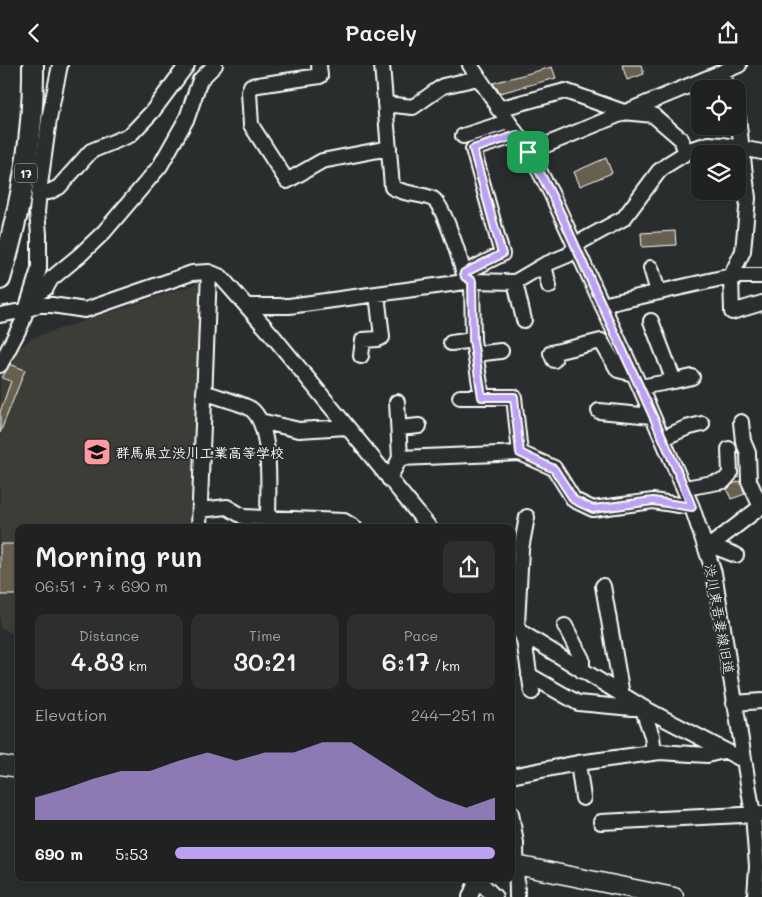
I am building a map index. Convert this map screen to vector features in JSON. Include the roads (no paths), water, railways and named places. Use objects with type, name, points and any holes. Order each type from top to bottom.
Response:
[{"type":"highway","name":"17","points":[[0,233],[14,165],[19,121],[21,65]]},
{"type":"highway","name":"17","points":[[0,279],[18,212],[26,169],[33,91],[33,65]]},
{"type":"main road","points":[[0,765],[15,767]]},
{"type":"main road","points":[[515,865],[674,897]]},
{"type":"street","points":[[0,365],[22,323],[20,311],[32,291],[39,269],[37,212],[50,119],[60,65]]},
{"type":"street","points":[[39,193],[49,192],[59,187],[91,151],[130,135],[152,112],[187,65]]},
{"type":"street","points":[[32,291],[40,292],[51,279],[104,232],[160,166],[187,118],[200,81],[215,65]]},
{"type":"street","points":[[319,65],[320,76],[252,86],[249,92],[250,125],[287,181],[322,161],[389,149]]},
{"type":"street","points":[[382,65],[392,187],[398,191],[433,199],[440,207],[468,277],[473,340],[482,397]]},
{"type":"street","name":"渋川東吾妻線旧道","points":[[470,65],[528,152],[552,193],[692,507],[714,573],[743,759],[757,815],[755,897]]},
{"type":"street","points":[[528,152],[739,65]]},
{"type":"street","points":[[722,72],[725,80]]},
{"type":"street","points":[[385,104],[413,107],[443,86],[478,78]]},
{"type":"street","points":[[498,109],[565,91],[624,112],[653,115],[681,139],[686,153]]},
{"type":"street","points":[[463,136],[507,122]]},
{"type":"street","points":[[468,277],[502,254],[473,149],[517,135]]},
{"type":"street","points":[[704,145],[723,145]]},
{"type":"street","points":[[746,149],[762,152]]},
{"type":"street","points":[[248,306],[289,306],[377,294],[468,277],[515,283],[544,265],[568,255],[582,241],[624,218],[660,171],[691,150]]},
{"type":"street","points":[[746,178],[748,197],[743,251],[732,276],[732,312],[762,303]]},
{"type":"street","points":[[544,265],[548,286]]},
{"type":"street","points":[[651,267],[658,292]]},
{"type":"street","points":[[199,524],[209,272]]},
{"type":"street","points":[[0,315],[38,305],[85,310],[192,273],[209,272],[221,277],[248,306],[426,524]]},
{"type":"street","points":[[602,305],[732,276],[762,276]]},
{"type":"street","points":[[515,283],[524,319]]},
{"type":"street","points":[[361,356],[363,340],[382,337],[377,294]]},
{"type":"street","points":[[651,321],[674,381]]},
{"type":"street","points":[[451,343],[473,340]]},
{"type":"street","points":[[554,360],[552,353],[601,341],[618,370],[634,374]]},
{"type":"street","points":[[475,354],[500,351]]},
{"type":"street","points":[[640,387],[692,377]]},
{"type":"street","points":[[204,392],[252,409],[264,428],[268,462],[268,518]]},
{"type":"street","points":[[460,397],[514,397],[520,453]]},
{"type":"street","points":[[389,479],[400,459],[397,402]]},
{"type":"street","points":[[599,411],[652,416]]},
{"type":"street","points":[[260,421],[299,430],[346,427]]},
{"type":"street","points":[[706,549],[761,507],[749,481],[748,453],[743,441],[741,422]]},
{"type":"street","points":[[662,438],[686,428],[702,425]]},
{"type":"street","points":[[399,428],[419,426]]},
{"type":"street","points":[[685,488],[724,481],[730,474],[729,449]]},
{"type":"street","points":[[400,459],[520,453],[554,469],[574,500],[593,509],[653,501],[692,507]]},
{"type":"street","points":[[200,509],[227,507],[244,517],[314,524],[344,521],[349,524]]},
{"type":"street","points":[[527,517],[521,549],[515,632],[530,675],[532,692]]},
{"type":"street","points":[[706,549],[715,547],[736,555]]},
{"type":"street","points":[[603,586],[622,695]]},
{"type":"street","points":[[566,626],[582,659],[582,671]]},
{"type":"street","points":[[515,632],[642,707],[723,751],[743,759]]},
{"type":"street","points":[[530,675],[578,703],[632,708],[642,707]]},
{"type":"street","points":[[734,703],[762,701]]},
{"type":"street","points":[[642,707],[652,736],[654,753]]},
{"type":"street","points":[[515,775],[578,763],[654,753],[707,755],[723,751]]},
{"type":"street","points":[[578,763],[583,798]]},
{"type":"street","points":[[601,823],[712,815],[757,815]]},
{"type":"street","points":[[515,837],[515,854]]},
{"type":"street","points":[[515,876],[517,897]]},
{"type":"street","points":[[470,897],[477,882]]},
{"type":"street","points":[[481,882],[496,897]]},
{"type":"place","name":"群馬県立渋川工業高等学校","points":[[97,452]]}]
